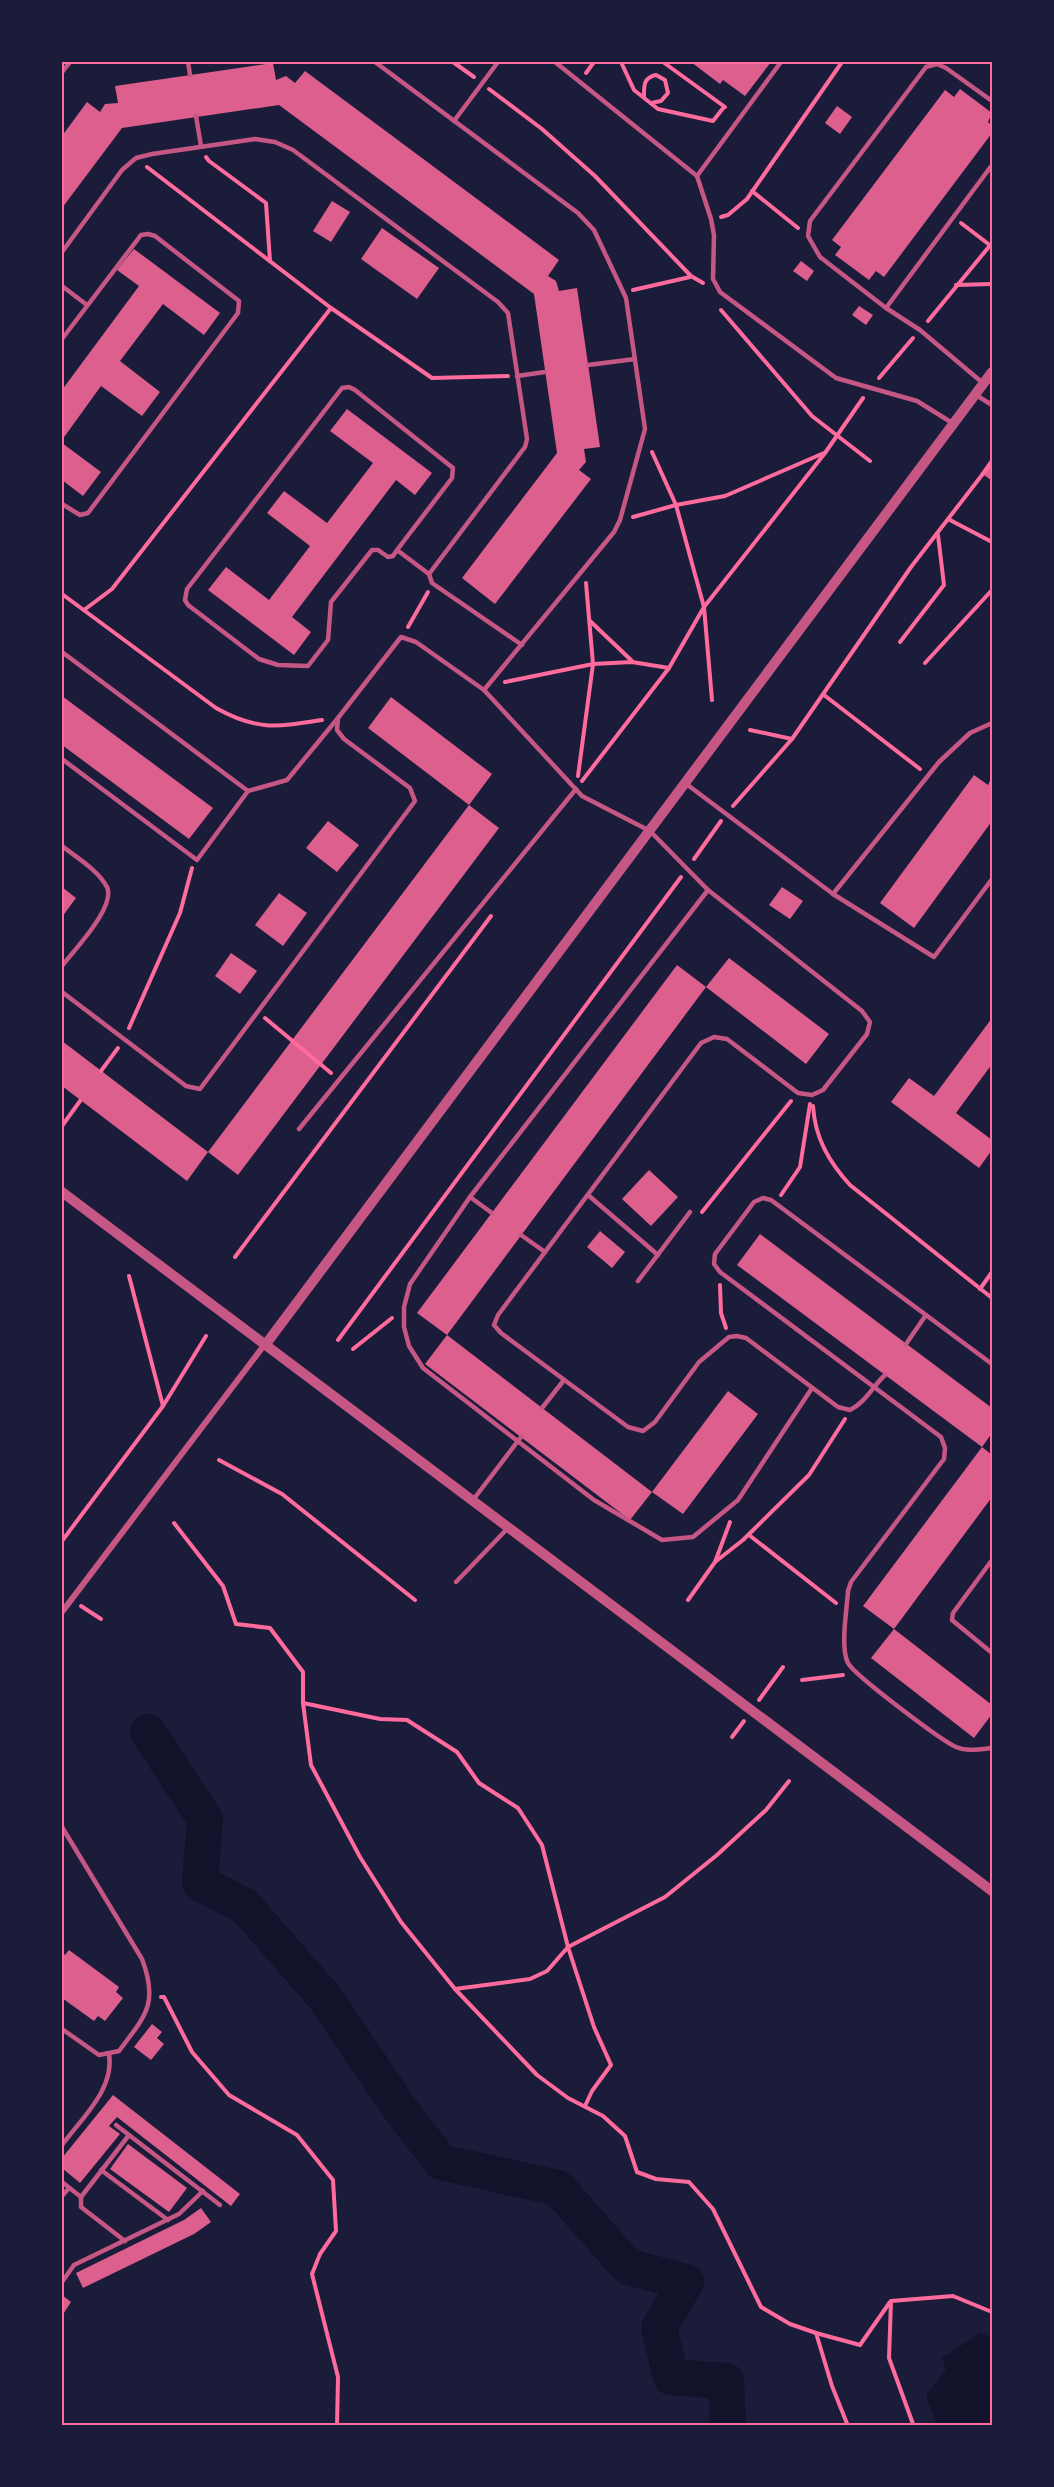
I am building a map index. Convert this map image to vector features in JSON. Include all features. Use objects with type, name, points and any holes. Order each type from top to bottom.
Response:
[{"type":"street","points":[[62,1612],[266,1344],[993,372]]},
{"type":"street","points":[[62,1192],[993,1892]]},
{"type":"lane","points":[[62,72],[70,62]]},
{"type":"lane","points":[[188,62],[190,75]]},
{"type":"lane","points":[[375,62],[578,213],[594,230],[624,292],[645,429],[621,520],[585,568],[484,690]]},
{"type":"lane","points":[[454,121],[498,62]]},
{"type":"lane","points":[[555,62],[697,176],[711,219],[714,235],[712,279],[719,291],[836,378],[917,401],[954,424]]},
{"type":"lane","points":[[697,176],[781,62]]},
{"type":"lane","points":[[984,384],[920,330],[886,308],[819,257],[808,236],[810,221],[926,66],[937,64],[946,68],[993,101]]},
{"type":"lane","points":[[196,116],[201,146]]},
{"type":"lane","points":[[62,252],[122,170],[136,158],[255,139],[275,142],[293,150],[498,302],[508,313],[528,439],[525,447],[429,574]]},
{"type":"lane","points":[[886,308],[993,165]]},
{"type":"lane","points":[[62,339],[141,235],[148,234],[239,301],[240,307],[88,513],[80,515],[62,504]]},
{"type":"lane","points":[[62,286],[87,305]]},
{"type":"lane","points":[[588,365],[635,359]]},
{"type":"lane","points":[[517,376],[545,372]]},
{"type":"lane","points":[[349,387],[355,390],[451,464],[453,468],[452,478],[397,550],[390,557],[378,549],[369,552],[331,602],[328,640],[308,666],[278,665],[259,658],[188,605],[185,600],[187,589],[342,388],[349,387]]},
{"type":"lane","points":[[976,395],[993,405]]},
{"type":"lane","points":[[397,550],[429,574],[432,583],[522,645]]},
{"type":"lane","points":[[62,759],[197,860],[248,791],[287,780],[401,637],[416,642],[484,690],[582,796],[650,831],[708,891],[862,1011],[870,1022],[867,1034],[823,1090],[812,1095],[798,1094],[728,1039],[714,1037],[701,1043],[498,1315],[494,1325],[501,1333],[628,1427],[644,1431],[655,1422],[699,1362],[729,1337],[746,1338],[838,1407],[850,1410],[859,1406],[872,1386],[885,1375]]},
{"type":"lane","points":[[62,652],[248,791]]},
{"type":"lane","points":[[62,992],[186,1086],[200,1089],[415,801],[410,788],[337,730],[338,718]]},
{"type":"lane","points":[[833,894],[939,762],[970,733],[993,723]]},
{"type":"lane","points":[[685,783],[833,894],[934,957],[993,879]]},
{"type":"lane","points":[[299,1129],[337,1079],[576,789]]},
{"type":"lane","points":[[62,846],[94,871],[107,888],[108,899],[105,910],[62,966]]},
{"type":"lane","points":[[708,891],[470,1197],[410,1284],[404,1307],[404,1327],[409,1346],[423,1368],[594,1500],[662,1540],[693,1536],[738,1500],[812,1388]]},
{"type":"lane","points":[[588,1195],[658,1255]]},
{"type":"lane","points":[[470,1197],[492,1213]]},
{"type":"lane","points":[[993,1364],[775,1203],[763,1198],[754,1202],[715,1254],[714,1264],[720,1272],[941,1437],[945,1448],[944,1459],[851,1582],[848,1591],[844,1652],[848,1664],[860,1677],[942,1739],[958,1748],[971,1750],[993,1748]]},
{"type":"lane","points":[[638,1281],[690,1212]]},
{"type":"lane","points":[[522,1235],[545,1252]]},
{"type":"lane","points":[[906,1344],[926,1315]]},
{"type":"lane","points":[[542,1408],[564,1380]]},
{"type":"lane","points":[[473,1500],[521,1437]]},
{"type":"lane","points":[[456,1582],[509,1527]]},
{"type":"lane","points":[[993,1560],[952,1613],[952,1620],[993,1653]]},
{"type":"lane","points":[[62,1827],[142,1959],[148,1974],[151,1997],[143,2019],[119,2051],[99,2055],[62,2030]]},
{"type":"lane","points":[[62,2145],[104,2089],[111,2066],[109,2054]]},
{"type":"lane","points":[[116,2125],[220,2205]]},
{"type":"lane","points":[[125,2241],[81,2207],[81,2197],[129,2135]]},
{"type":"lane","points":[[101,2170],[168,2220]]},
{"type":"lane","points":[[62,2182],[81,2197]]},
{"type":"lane","points":[[62,2196],[69,2188]]},
{"type":"lane","points":[[62,2282],[74,2265],[179,2214],[203,2191]]},
{"type":"path","points":[[453,62],[542,129],[595,176],[691,276],[624,292]]},
{"type":"path","points":[[621,62],[634,90],[658,109],[713,121],[724,107]]},
{"type":"path","points":[[663,62],[739,118]]},
{"type":"path","points":[[711,219],[728,214],[752,191],[842,62]]},
{"type":"path","points":[[644,97],[644,83],[647,78],[656,75],[665,80],[668,88],[665,98],[651,103]]},
{"type":"path","points":[[201,146],[209,161],[266,203],[270,261]]},
{"type":"path","points":[[136,158],[331,308],[432,378],[517,376]]},
{"type":"path","points":[[752,191],[808,236]]},
{"type":"path","points":[[576,789],[669,668],[704,607],[825,453],[870,389],[992,245],[953,217]]},
{"type":"path","points":[[956,285],[993,284]]},
{"type":"path","points":[[719,291],[715,302],[812,416],[870,461]]},
{"type":"path","points":[[84,610],[112,589],[331,308]]},
{"type":"path","points":[[644,435],[676,505],[704,607],[712,700]]},
{"type":"path","points":[[621,520],[676,505],[725,496],[825,453]]},
{"type":"path","points":[[338,1340],[687,869],[725,814],[792,739],[911,567],[993,462]]},
{"type":"path","points":[[948,519],[993,542]]},
{"type":"path","points":[[900,642],[944,585],[938,534]]},
{"type":"path","points":[[576,789],[593,664],[585,568]]},
{"type":"path","points":[[401,637],[420,608],[432,583]]},
{"type":"path","points":[[925,663],[993,590]]},
{"type":"path","points":[[62,594],[216,708],[237,720],[257,726],[282,726],[338,718]]},
{"type":"path","points":[[589,620],[632,662]]},
{"type":"path","points":[[489,685],[593,664],[632,662],[669,668]]},
{"type":"path","points":[[824,694],[928,775]]},
{"type":"path","points":[[750,730],[792,739]]},
{"type":"path","points":[[101,1071],[124,1040],[180,913],[189,873],[197,860]]},
{"type":"path","points":[[235,1257],[497,908]]},
{"type":"path","points":[[258,1011],[356,1095]]},
{"type":"path","points":[[690,1212],[697,1218],[798,1094]]},
{"type":"path","points":[[775,1203],[800,1167],[812,1095]]},
{"type":"path","points":[[812,1095],[818,1137],[839,1173],[858,1192],[993,1298]]},
{"type":"path","points":[[62,1126],[80,1101]]},
{"type":"path","points":[[720,1272],[721,1313],[729,1337]]},
{"type":"path","points":[[980,1288],[993,1272]]},
{"type":"path","points":[[129,1276],[163,1406]]},
{"type":"path","points":[[353,1350],[404,1307]]},
{"type":"path","points":[[62,1541],[163,1406],[206,1336]]},
{"type":"path","points":[[688,1600],[716,1562],[749,1535],[809,1475],[850,1410]]},
{"type":"path","points":[[219,1460],[282,1494],[415,1600]]},
{"type":"path","points":[[716,1562],[738,1500]]},
{"type":"path","points":[[174,1523],[223,1586],[236,1624],[270,1628],[303,1672],[303,1703],[311,1765],[360,1857],[401,1922],[455,1989],[537,2075],[568,2098],[603,2116],[625,2136],[637,2172],[656,2179],[689,2182],[713,2209],[761,2307],[790,2324],[860,2345],[891,2301]]},
{"type":"path","points":[[749,1535],[847,1612]]},
{"type":"path","points":[[802,1680],[845,1674]]},
{"type":"path","points":[[303,1703],[380,1719],[407,1719],[457,1752],[479,1783],[518,1808],[542,1845],[568,1947],[594,2027],[611,2065],[592,2091],[585,2106]]},
{"type":"path","points":[[455,1989],[531,1979],[547,1971],[568,1947],[665,1897],[717,1855],[766,1810],[789,1781]]},
{"type":"path","points":[[151,1997],[164,1997],[192,2052],[229,2095],[297,2135],[333,2180],[336,2231],[320,2254],[312,2274],[338,2377],[337,2426]]},
{"type":"path","points":[[891,2301],[954,2296],[993,2312]]},
{"type":"path","points":[[891,2301],[889,2358],[913,2424],[916,2426]]},
{"type":"path","points":[[816,2333],[832,2386],[848,2426]]},
{"type":"shaded area","points":[[980,2333],[992,2337],[992,2425],[937,2425],[926,2395],[946,2369],[942,2358]]},
{"type":"building","points":[[691,62],[771,62],[745,96],[723,80],[720,84]]},
{"type":"building","points":[[273,63],[276,80],[286,76],[295,83],[305,71],[559,260],[548,276],[556,281],[559,291],[577,288],[600,447],[584,449],[586,462],[579,470],[591,479],[495,604],[462,578],[557,453],[534,294],[279,105],[122,128],[62,208],[62,136],[87,102],[100,112],[105,104],[118,103],[115,86]]},
{"type":"building","points":[[960,89],[992,113],[988,122],[992,126],[992,133],[884,277],[876,271],[869,280],[835,255],[841,247],[832,240],[945,90],[954,97]]},
{"type":"building","points":[[837,106],[852,117],[840,134],[825,123]]},
{"type":"building","points":[[332,201],[350,212],[331,242],[313,231]]},
{"type":"building","points":[[382,228],[439,268],[417,299],[361,259]]},
{"type":"building","points":[[134,249],[220,313],[204,335],[163,304],[120,361],[160,392],[142,416],[101,386],[62,440],[62,390],[139,286],[117,270]]},
{"type":"building","points":[[801,261],[814,271],[807,281],[793,271]]},
{"type":"building","points":[[859,306],[873,315],[866,325],[852,315]]},
{"type":"building","points":[[347,409],[432,473],[415,495],[396,480],[292,617],[311,632],[294,655],[208,590],[226,567],[269,600],[310,546],[267,513],[284,491],[327,523],[373,463],[330,431]]},
{"type":"building","points":[[62,443],[101,472],[83,496],[62,480]]},
{"type":"building","points":[[992,457],[992,478],[991,480],[981,473]]},
{"type":"building","points":[[62,696],[213,808],[189,839],[62,745]]},
{"type":"building","points":[[391,697],[492,774],[469,805],[368,728]]},
{"type":"building","points":[[974,775],[988,785],[992,777],[992,821],[914,928],[880,903]]},
{"type":"building","points":[[469,805],[499,828],[238,1175],[208,1152]]},
{"type":"building","points":[[328,821],[359,845],[337,872],[306,848]]},
{"type":"building","points":[[62,887],[76,898],[62,917]]},
{"type":"building","points":[[782,887],[803,901],[790,919],[769,905]]},
{"type":"building","points":[[279,893],[307,913],[283,946],[255,925]]},
{"type":"building","points":[[231,953],[257,971],[240,994],[215,976]]},
{"type":"building","points":[[729,958],[829,1034],[806,1064],[706,987]]},
{"type":"building","points":[[677,965],[706,987],[447,1335],[417,1313]]},
{"type":"building","points":[[992,1018],[992,1064],[956,1113],[992,1140],[992,1150],[979,1168],[891,1102],[909,1078],[934,1096]]},
{"type":"building","points":[[62,1041],[208,1152],[187,1181],[62,1086]]},
{"type":"building","points":[[649,1170],[678,1197],[651,1226],[622,1199]]},
{"type":"building","points":[[600,1231],[625,1252],[612,1268],[587,1247]]},
{"type":"building","points":[[760,1234],[992,1408],[992,1433],[982,1447],[737,1265]]},
{"type":"building","points":[[447,1335],[652,1492],[630,1520],[425,1364]]},
{"type":"building","points":[[728,1391],[758,1414],[683,1514],[652,1492]]},
{"type":"building","points":[[982,1447],[992,1455],[992,1497],[894,1629],[863,1606]]},
{"type":"building","points":[[894,1629],[992,1705],[992,1714],[974,1738],[871,1658]]},
{"type":"building","points":[[69,1950],[119,1987],[116,1992],[123,1998],[105,2021],[98,2016],[94,2021],[62,1998],[62,1952],[65,1955]]},
{"type":"building","points":[[152,2024],[162,2032],[157,2038],[164,2044],[151,2060],[134,2047]]},
{"type":"building","points":[[113,2095],[240,2194],[231,2206],[117,2117],[109,2126],[120,2134],[80,2183],[62,2168],[62,2158]]},
{"type":"building","points":[[128,2144],[187,2188],[169,2212],[110,2169]]},
{"type":"building","points":[[201,2208],[211,2222],[194,2234],[83,2288],[76,2273],[184,2220]]},
{"type":"building","points":[[62,2295],[71,2302],[62,2316]]},
{"type":"waterway","points":[[148,1732],[205,1819],[200,1883],[245,1906],[326,1999],[398,2106],[441,2162],[558,2188],[628,2267],[686,2282],[659,2328],[671,2377],[726,2381],[728,2426]]}]
